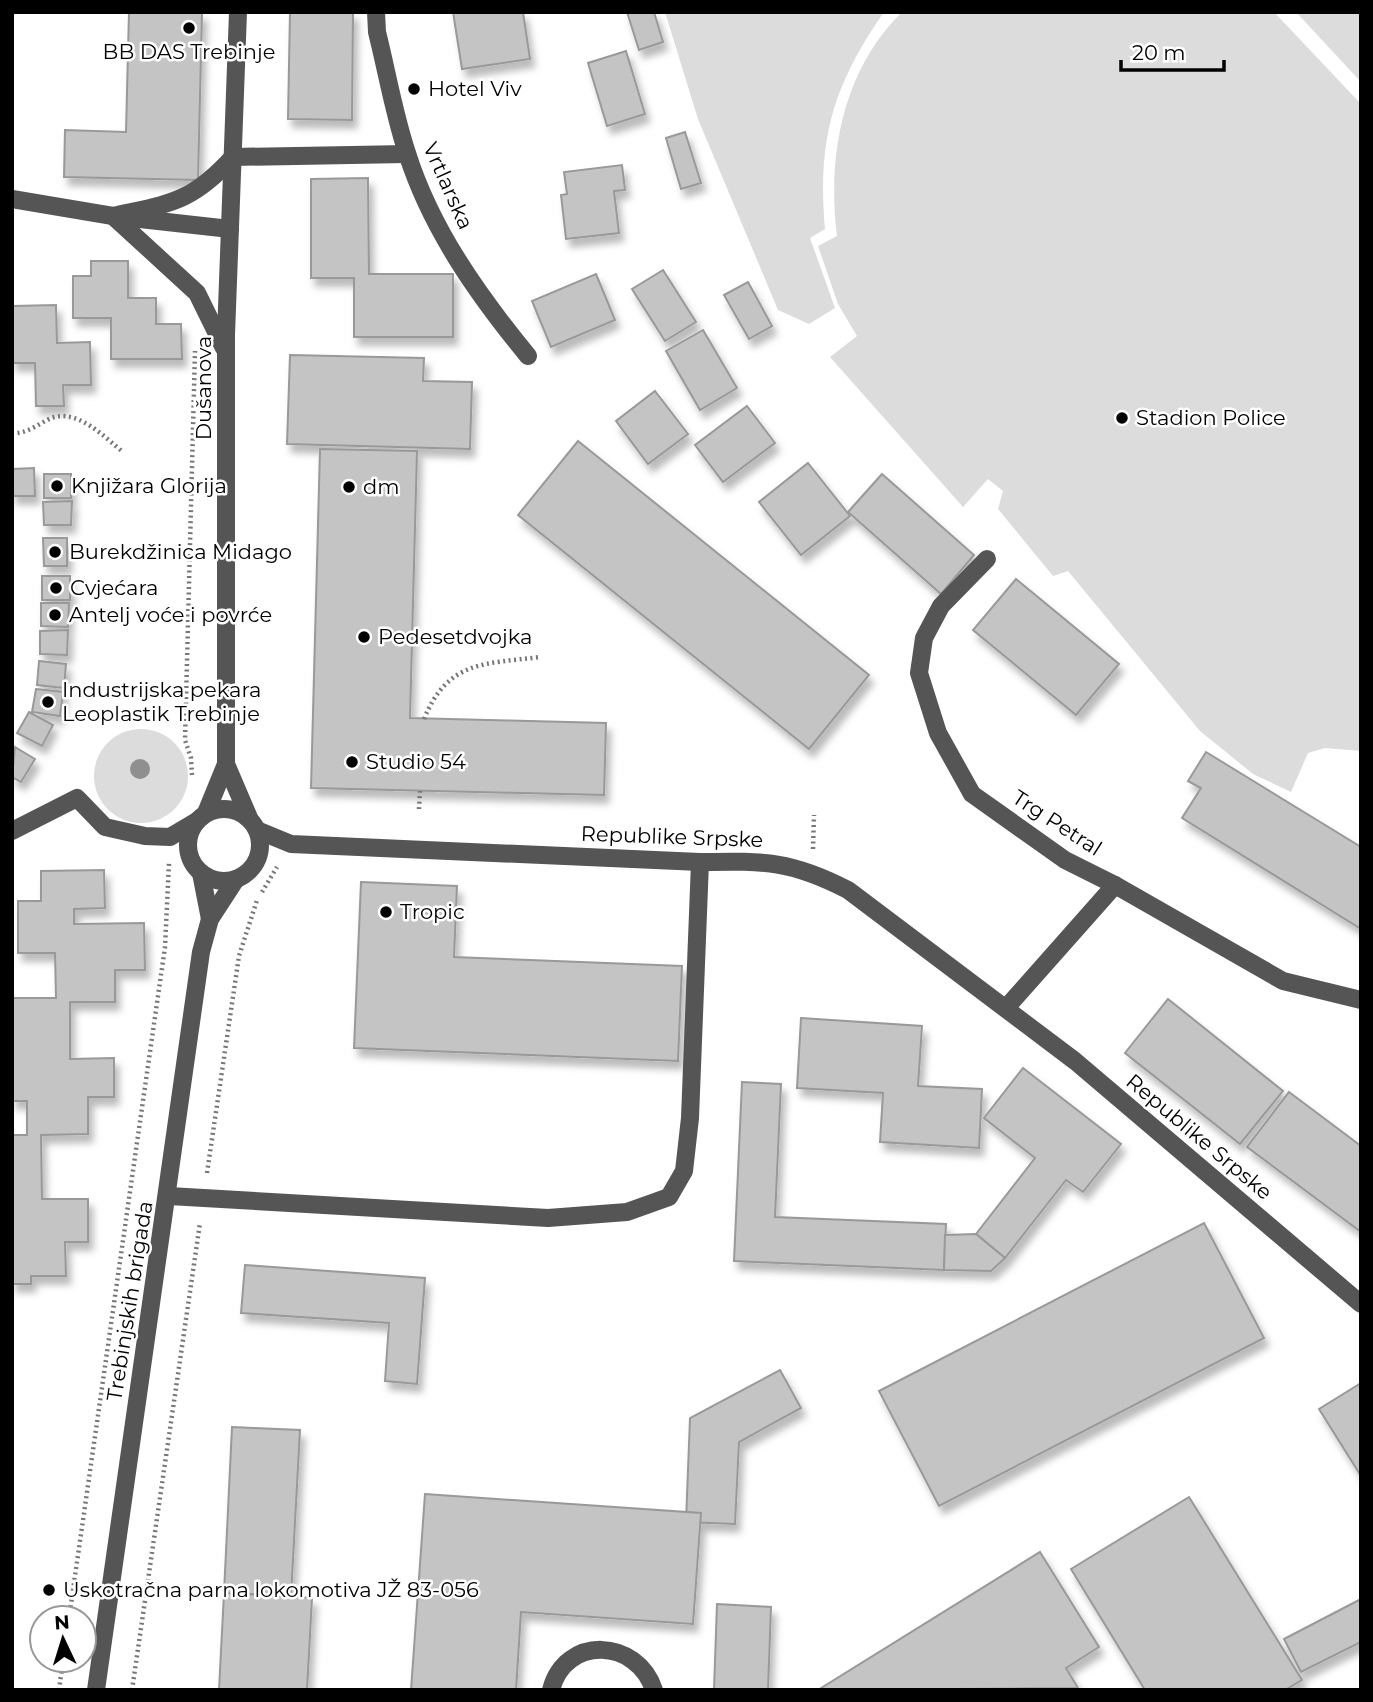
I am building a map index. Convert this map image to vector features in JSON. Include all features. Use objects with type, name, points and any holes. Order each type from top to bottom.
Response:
[{"type":"street","name":"Dušanova","points":[[226,764],[227,355],[237,12]]},
{"type":"street","name":"Vrtlarska","points":[[376,12],[377,32],[407,154],[430,209],[458,261],[491,310],[528,356]]},
{"type":"street","points":[[113,216],[170,203],[198,191],[233,157],[407,154]]},
{"type":"street","points":[[12,199],[113,216],[230,229]]},
{"type":"street","points":[[113,216],[197,293],[227,355]]},
{"type":"street","name":"Trg Petral","points":[[987,559],[942,606],[924,638],[919,673],[938,733],[972,794],[1065,860],[1115,885],[1283,981],[1361,1000]]},
{"type":"street","points":[[189,854],[188,842],[226,764]]},
{"type":"street","points":[[226,764],[253,825],[259,853]]},
{"type":"street","points":[[12,831],[76,798],[104,827],[145,836],[170,837],[202,817],[229,810],[291,844]]},
{"type":"street","points":[[170,837],[189,854],[201,873],[210,919]]},
{"type":"street","points":[[210,919],[236,879],[246,873],[259,853],[291,844]]},
{"type":"street","name":"Republike Srpske","points":[[291,844],[787,864],[813,871],[848,890],[1075,1061],[1361,1304]]},
{"type":"street","points":[[169,1196],[548,1218],[627,1212],[669,1197],[684,1171],[688,1131],[700,862]]},
{"type":"street","points":[[201,873],[212,879],[236,879]]},
{"type":"street","points":[[1006,1009],[1115,885]]},
{"type":"street","name":"Trebinjskih brigada","points":[[96,1690],[169,1196],[201,952],[210,919]]},
{"type":"street","points":[[551,1690],[558,1672],[576,1656],[599,1649],[624,1653],[638,1662],[654,1690]]},
{"type":"path","points":[[192,779],[191,758],[185,740],[195,342]]},
{"type":"path","points":[[12,433],[21,434],[54,417],[88,422],[123,452]]},
{"type":"path","points":[[424,719],[432,699],[445,681],[469,666],[540,657]]},
{"type":"path","points":[[419,810],[420,791]]},
{"type":"path","points":[[813,871],[814,815]]},
{"type":"path","points":[[71,1604],[165,947],[170,837]]},
{"type":"path","points":[[132,1690],[239,956],[255,903],[291,844]]},
{"type":"shaded area","points":[[665,12],[884,12],[852,64],[832,114],[824,168],[825,229],[810,238],[835,308],[809,324],[778,310],[698,119]]},
{"type":"shaded area","name":"Stadion Police","points":[[902,12],[1274,12],[1361,104],[1361,751],[1325,748],[1308,753],[1291,792],[1253,774],[1200,731],[1068,571],[1053,576],[998,509],[1003,491],[988,479],[963,507],[830,357],[857,336],[838,304],[818,246],[837,236],[834,176],[843,116],[865,61],[882,35]]},
{"type":"shaded area","points":[[1296,12],[1361,12],[1361,82]]},
{"type":"shaded area","points":[[141,729],[159,733],[174,743],[184,758],[188,776],[184,794],[174,809],[159,819],[141,823],[123,819],[108,809],[98,794],[94,776],[98,758],[108,743],[123,733]]},
{"type":"building","points":[[129,12],[202,13],[198,180],[64,177],[65,130],[126,132]]},
{"type":"building","points":[[290,12],[353,12],[352,120],[288,119]]},
{"type":"building","points":[[453,12],[523,12],[530,59],[462,69]]},
{"type":"building","points":[[627,12],[654,12],[663,42],[639,50]]},
{"type":"building","points":[[626,51],[645,114],[607,126],[588,63]]},
{"type":"building","points":[[685,132],[701,183],[681,189],[666,138]]},
{"type":"building","points":[[622,165],[625,190],[614,191],[619,233],[566,239],[561,195],[567,194],[564,172]]},
{"type":"building","points":[[368,178],[369,274],[453,274],[453,337],[354,337],[354,278],[311,278],[311,179]]},
{"type":"building","points":[[91,261],[128,261],[128,298],[156,298],[156,324],[181,324],[182,359],[111,359],[111,318],[73,318],[73,276],[91,276]]},
{"type":"building","points":[[663,270],[696,322],[665,341],[632,289]]},
{"type":"building","points":[[596,274],[615,320],[551,347],[532,301]]},
{"type":"building","points":[[748,282],[772,326],[749,339],[724,295]]},
{"type":"building","points":[[56,305],[57,343],[90,342],[91,385],[63,385],[64,406],[36,406],[35,363],[12,363],[12,306]]},
{"type":"building","points":[[703,330],[737,388],[700,410],[666,351]]},
{"type":"building","points":[[290,355],[424,358],[423,381],[472,382],[470,449],[287,444]]},
{"type":"building","points":[[655,391],[688,434],[648,464],[616,421]]},
{"type":"building","points":[[747,406],[775,443],[723,482],[695,445]]},
{"type":"building","points":[[578,441],[869,675],[809,749],[518,515]]},
{"type":"building","name":"Pedesetdvojka","points":[[320,449],[417,451],[410,718],[606,723],[604,795],[311,788]]},
{"type":"building","points":[[808,463],[850,516],[801,555],[759,502]]},
{"type":"building","points":[[34,468],[35,496],[12,496],[12,469]]},
{"type":"building","name":"Knjižara Glorija","points":[[44,474],[71,474],[71,498],[44,498]]},
{"type":"building","points":[[882,474],[974,555],[941,594],[848,512]]},
{"type":"building","points":[[72,501],[71,525],[44,525],[43,502]]},
{"type":"building","name":"Burekdžinica Midago","points":[[43,538],[67,538],[67,566],[44,566]]},
{"type":"building","name":"Cvjećara","points":[[42,576],[70,576],[70,600],[42,600]]},
{"type":"building","points":[[1016,579],[1119,664],[1076,715],[973,630]]},
{"type":"building","name":"Antelj voće i povrće","points":[[41,603],[69,603],[68,627],[41,626]]},
{"type":"building","points":[[68,630],[67,655],[40,654],[40,631]]},
{"type":"building","points":[[39,661],[66,664],[64,688],[37,685]]},
{"type":"building","name":"Industrijska pekara Leoplastik Trebinje","points":[[36,689],[63,692],[60,716],[32,712]]},
{"type":"building","points":[[29,712],[53,725],[42,746],[17,733]]},
{"type":"building","points":[[15,747],[35,759],[21,782],[12,777]]},
{"type":"building","points":[[1206,752],[1361,847],[1361,929],[1182,818],[1201,788],[1188,781]]},
{"type":"building","points":[[104,870],[105,908],[74,909],[74,924],[144,923],[145,970],[115,970],[115,1002],[70,1002],[70,1059],[114,1058],[114,1097],[88,1097],[88,1134],[41,1135],[42,1199],[88,1199],[88,1242],[65,1242],[66,1276],[31,1276],[31,1284],[12,1284],[12,1135],[27,1135],[27,1101],[12,1101],[12,998],[56,998],[55,953],[18,953],[18,901],[41,901],[41,871]]},
{"type":"building","points":[[361,882],[457,886],[454,957],[682,966],[678,1061],[354,1048]]},
{"type":"building","points":[[1168,999],[1283,1091],[1240,1144],[1125,1053]]},
{"type":"building","points":[[801,1018],[922,1026],[918,1086],[982,1089],[979,1148],[880,1142],[883,1093],[797,1088]]},
{"type":"building","points":[[1023,1068],[1121,1144],[1083,1192],[1066,1180],[1005,1258],[976,1234],[1035,1158],[984,1118]]},
{"type":"building","points":[[742,1082],[781,1084],[775,1217],[946,1224],[944,1270],[734,1261]]},
{"type":"building","points":[[1289,1092],[1361,1146],[1361,1232],[1247,1147]]},
{"type":"building","points":[[1204,1223],[1264,1338],[939,1506],[879,1391]]},
{"type":"building","points":[[976,1234],[1005,1258],[991,1271],[944,1270],[945,1235]]},
{"type":"building","points":[[245,1265],[425,1278],[417,1384],[385,1381],[389,1323],[241,1313]]},
{"type":"building","points":[[780,1370],[801,1408],[739,1442],[735,1524],[686,1522],[690,1418]]},
{"type":"building","points":[[1361,1383],[1361,1476],[1319,1409]]},
{"type":"building","points":[[232,1427],[300,1430],[291,1596],[224,1593]]},
{"type":"building","points":[[425,1494],[701,1513],[693,1624],[521,1612],[516,1690],[411,1690]]},
{"type":"building","points":[[1189,1497],[1302,1680],[1285,1690],[1145,1690],[1071,1569]]},
{"type":"building","points":[[1040,1552],[1099,1647],[1066,1668],[1078,1688],[818,1690]]},
{"type":"building","points":[[224,1593],[312,1598],[307,1690],[219,1690]]},
{"type":"building","points":[[1361,1599],[1361,1642],[1301,1672],[1284,1639]]},
{"type":"building","points":[[717,1604],[771,1607],[768,1690],[714,1690]]},
{"type":"place","name":"BB DAS Trebinje","points":[[189,28]]},
{"type":"place","name":"Hotel Viv","points":[[414,89]]},
{"type":"place","name":"Stadion Police","points":[[1122,418]]},
{"type":"place","name":"Knjižara Glorija","points":[[57,486]]},
{"type":"place","name":"dm","points":[[349,487]]},
{"type":"place","name":"Burekdžinica Midago","points":[[55,552]]},
{"type":"place","name":"Cvjećara","points":[[56,588]]},
{"type":"place","name":"Antelj voće i povrće","points":[[55,615]]},
{"type":"place","name":"Pedesetdvojka","points":[[364,637]]},
{"type":"place","name":"Industrijska pekara Leoplastik Trebinje","points":[[48,702]]},
{"type":"place","name":"Studio 54","points":[[352,762]]},
{"type":"place","name":"Tropic","points":[[386,912]]},
{"type":"place","name":"Uskotračna parna lokomotiva JŽ 83-056","points":[[49,1590]]}]
